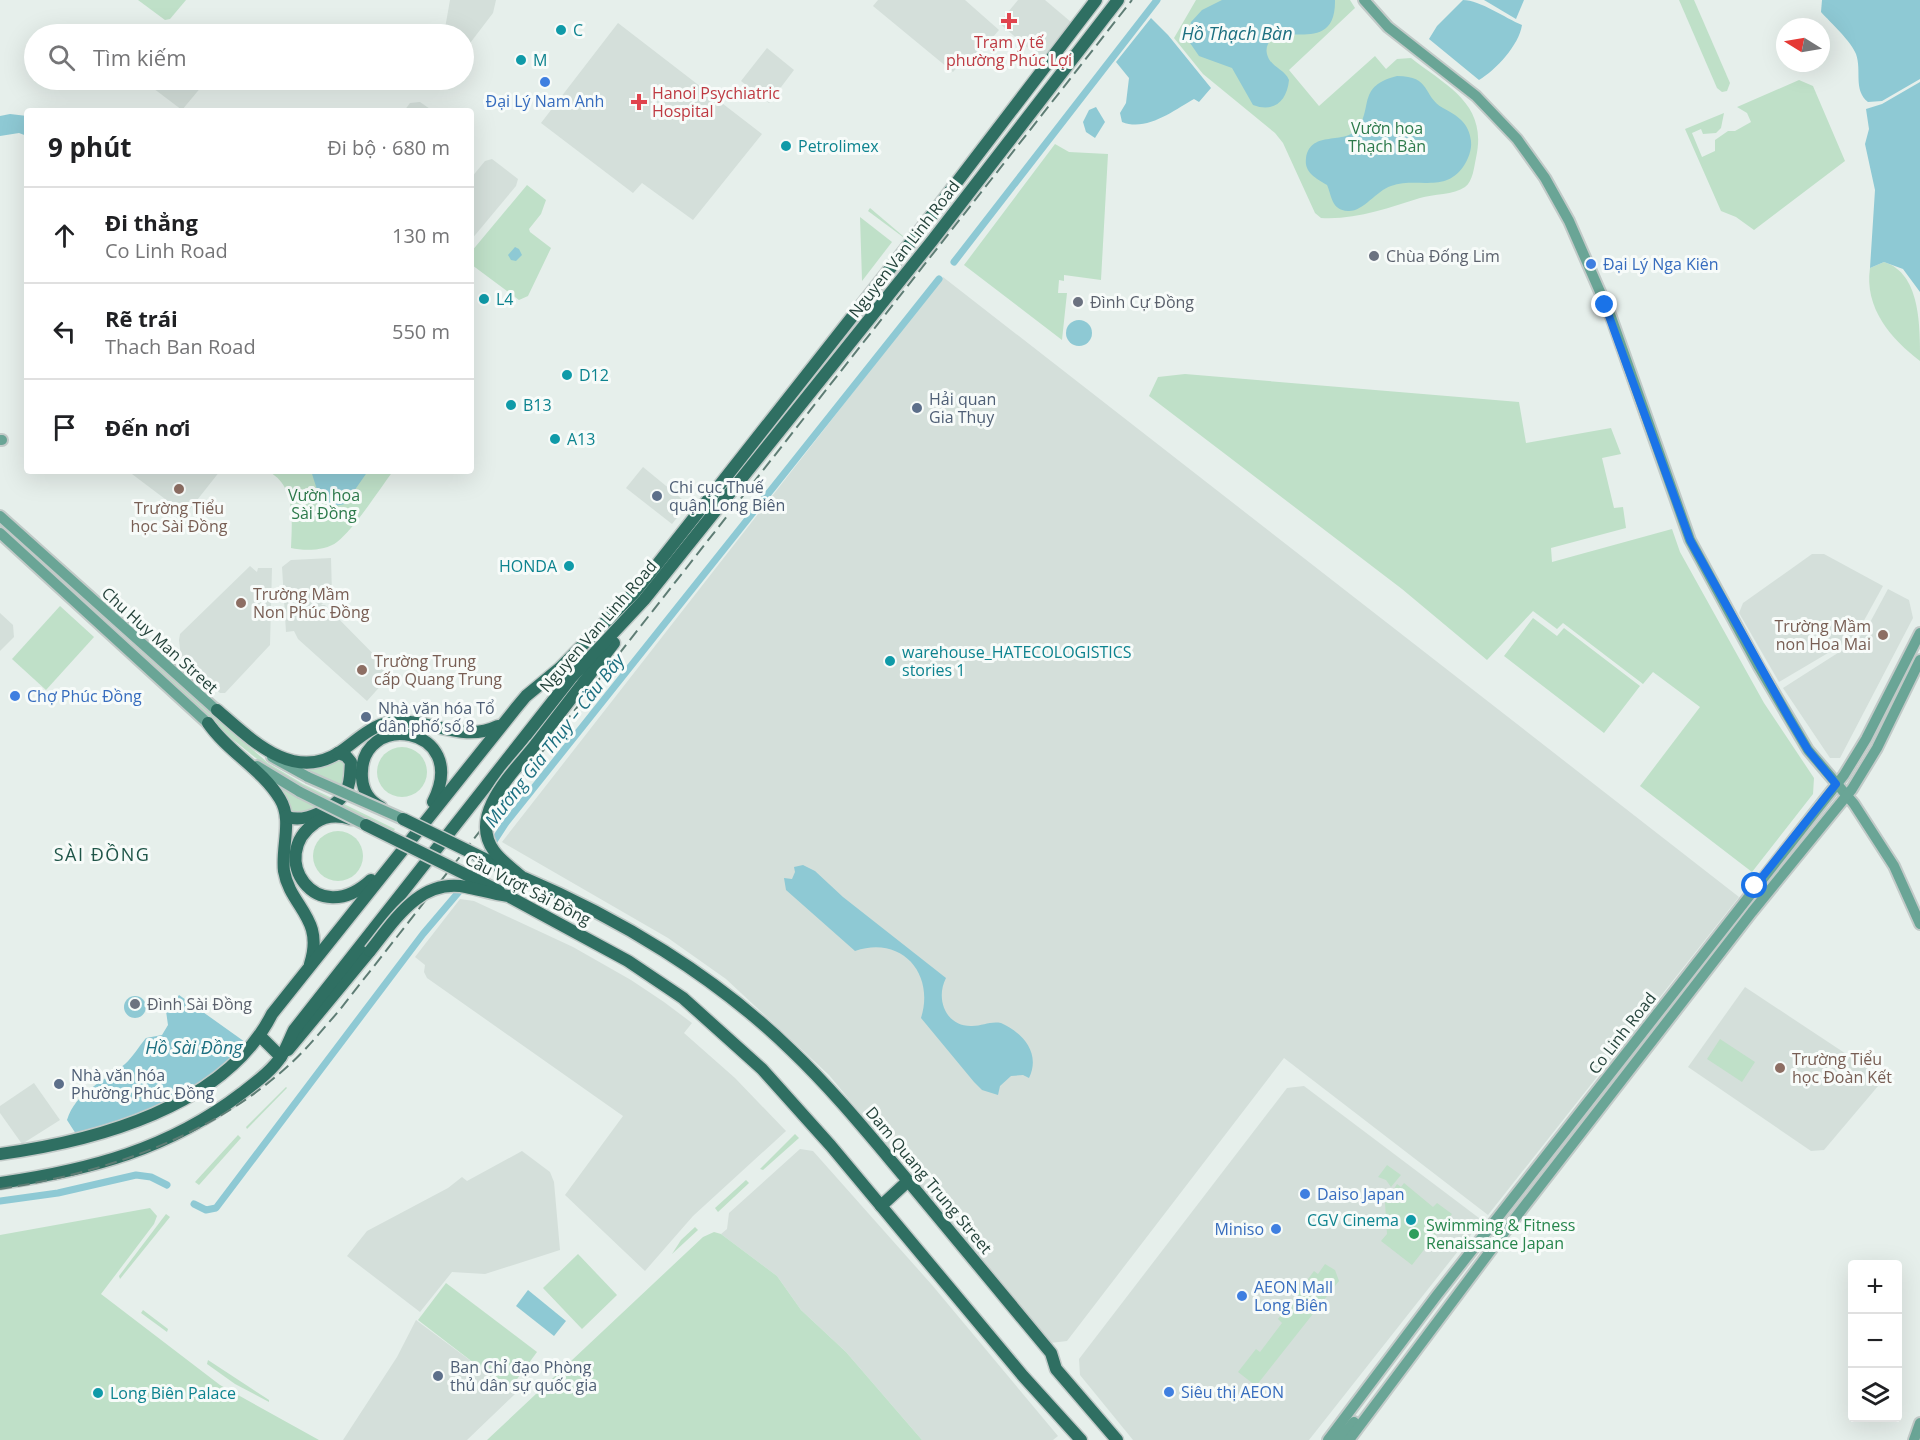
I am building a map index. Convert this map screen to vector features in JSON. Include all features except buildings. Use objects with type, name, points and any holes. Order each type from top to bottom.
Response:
[{"type":"highway","name":"Nguyen Van Linh Road","points":[[0,1154],[86,1138],[140,1121],[205,1085],[234,1063],[261,1037],[273,1014],[306,971],[516,708],[560,668],[634,593],[834,340],[1096,0]]},
{"type":"highway","name":"Nguyen Van Linh Road","points":[[0,1183],[74,1170],[148,1149],[223,1107],[253,1085],[281,1057],[294,1030],[504,763],[548,711],[571,678],[644,600],[845,349],[1118,0]]},
{"type":"highway","points":[[834,340],[845,349]]},
{"type":"highway","points":[[522,877],[494,850],[488,839],[486,825],[489,810],[496,796],[633,619],[644,600]]},
{"type":"highway","points":[[217,710],[268,751],[291,762],[315,763],[338,753],[377,726],[391,722],[410,722],[456,733],[473,734],[498,726],[516,708]]},
{"type":"highway","points":[[208,723],[220,740],[276,791],[286,816],[285,873],[310,922],[313,935],[311,962],[306,971]]},
{"type":"highway","name":"Cầu Vượt Sài Đồng","points":[[422,824],[441,781],[442,766],[436,752],[427,742],[404,732],[380,739],[369,749],[361,772],[366,793],[373,803],[589,908],[643,938],[687,968]]},
{"type":"highway","points":[[286,816],[292,819],[304,818],[329,808],[346,793],[351,762],[346,756],[338,753]]},
{"type":"highway","name":"Cầu Vượt Sài Đồng","points":[[403,849],[358,891],[337,898],[314,892],[300,877],[296,855],[304,833],[320,820],[338,816],[366,825],[508,896],[628,961],[701,1012],[762,1069],[880,1206]]},
{"type":"highway","points":[[261,1037],[281,1057],[303,1035],[401,912],[416,898],[432,889],[448,886],[466,887],[488,894],[508,896]]},
{"type":"highway","name":"Dam Quang Trung Street","points":[[687,968],[726,995],[791,1049],[858,1121],[1051,1353],[1056,1369],[1117,1440]]},
{"type":"highway","points":[[908,1181],[880,1206],[1023,1377],[1082,1440]]},
{"type":"main road","points":[[1364,0],[1405,41],[1476,96],[1517,139],[1545,178],[1569,221],[1611,317],[1690,540],[1808,750],[1847,796],[1894,866],[1920,924]]},
{"type":"main road","name":"Chu Huy Man Street","points":[[0,516],[274,759],[308,777],[403,819]]},
{"type":"main road","name":"Chu Huy Man Street","points":[[0,533],[265,772],[366,825]]},
{"type":"main road","name":"Co Linh Road","points":[[1328,1440],[1836,784],[1866,739],[1920,633]]},
{"type":"main road","name":"Co Linh Road","points":[[1349,1440],[1752,912],[1847,796],[1877,748],[1920,660]]},
{"type":"main road","points":[[1352,1424],[1369,1385]]},
{"type":"main road","points":[[1340,1440],[1352,1424],[1380,1397]]},
{"type":"main road","points":[[1914,1440],[1920,1423]]},
{"type":"shaded area","points":[[450,0],[496,0],[493,13],[474,38],[474,24],[446,24]]},
{"type":"shaded area","points":[[878,0],[965,0],[999,30],[973,60],[966,66],[962,62],[953,72],[873,6]]},
{"type":"shaded area","points":[[1018,0],[1045,0],[1071,22],[1041,59],[999,23]]},
{"type":"shaded area","name":"Hanoi Psychiatric Hospital","points":[[618,23],[762,134],[693,220],[642,183],[633,193],[541,123]]},
{"type":"shaded area","points":[[767,48],[794,70],[769,103],[741,81]]},
{"type":"shaded area","points":[[156,90],[199,90],[184,108],[179,108]]},
{"type":"shaded area","points":[[420,102],[429,108],[406,108],[410,103]]},
{"type":"shaded area","points":[[492,159],[518,179],[516,186],[474,236],[474,174],[485,161]]},
{"type":"shaded area","points":[[943,277],[1739,897],[1488,1215],[1284,1058],[1067,1341],[1050,1343],[829,1075],[726,979],[668,938],[502,842]]},
{"type":"shaded area","name":"Chi cục Thuế quận Long Biên","points":[[643,467],[688,504],[672,524],[626,488]]},
{"type":"shaded area","name":"Trường Tiểu học Sài Đồng","points":[[132,474],[218,474],[190,509],[177,508]]},
{"type":"shaded area","points":[[1812,554],[1824,554],[1883,586],[1861,626],[1850,640],[1779,682],[1739,613],[1743,603]]},
{"type":"shaded area","points":[[331,558],[332,594],[321,605],[325,605],[392,673],[367,701],[298,639],[294,631],[286,632],[282,567],[291,560]]},
{"type":"shaded area","name":"Trường Mầm Non Phúc Đồng","points":[[250,566],[257,572],[258,568],[272,568],[270,645],[225,693],[220,693],[181,658],[180,634]]},
{"type":"shaded area","points":[[1888,589],[1909,600],[1913,618],[1840,758],[1830,758],[1783,688],[1855,642],[1867,628]]},
{"type":"shaded area","points":[[0,613],[13,625],[14,637],[0,651]]},
{"type":"shaded area","points":[[460,899],[474,901],[573,947],[664,1002],[692,1023],[684,1033],[735,1078],[786,1131],[693,1216],[645,1271],[565,1195],[623,1116],[427,978],[424,972],[425,965],[415,957]]},
{"type":"shaded area","name":"Trường Tiểu học Đoàn Kết","points":[[1745,987],[1884,1079],[1824,1150],[1811,1151],[1688,1067]]},
{"type":"shaded area","points":[[34,1083],[60,1120],[22,1144],[0,1113],[0,1106]]},
{"type":"shaded area","points":[[1304,1086],[1479,1218],[1477,1227],[1309,1440],[1133,1440],[1080,1375],[1079,1359],[1287,1088]]},
{"type":"shaded area","points":[[800,1149],[813,1151],[932,1285],[1058,1436],[1053,1440],[922,1440],[846,1352],[801,1310],[777,1276],[721,1234],[727,1229],[729,1213]]},
{"type":"shaded area","points":[[522,1151],[550,1172],[554,1182],[560,1250],[485,1274],[452,1272],[420,1312],[347,1256],[367,1231],[448,1188],[462,1177],[467,1181]]},
{"type":"shaded area","name":"Ban Chỉ đạo Phòng thủ dân sự quốc gia","points":[[416,1320],[515,1394],[467,1440],[343,1440],[397,1357]]},
{"type":"green space","points":[[138,0],[186,0],[170,19],[165,20]]},
{"type":"green space","name":"Vườn hoa Thạch Bàn","points":[[1196,0],[1350,0],[1355,8],[1289,70],[1319,106],[1375,56],[1386,69],[1397,59],[1411,58],[1451,88],[1470,110],[1476,124],[1478,139],[1474,170],[1468,184],[1455,192],[1420,198],[1372,212],[1347,217],[1321,218],[1315,213],[1283,143],[1275,133],[1203,74],[1174,38]]},
{"type":"green space","points":[[1679,0],[1694,0],[1730,83],[1727,91],[1722,92],[1717,88]]},
{"type":"green space","points":[[1799,80],[1813,86],[1845,161],[1754,230],[1736,217],[1721,211],[1685,129],[1724,113],[1721,128],[1716,133],[1703,134],[1701,129],[1692,133],[1702,157],[1715,151],[1715,140],[1728,131],[1735,131],[1751,122],[1747,113],[1737,107]]},
{"type":"green space","points":[[1055,144],[1069,152],[1108,154],[1101,280],[1064,275],[1064,281],[1059,280],[1058,293],[1067,293],[1062,340],[964,265]]},
{"type":"green space","points":[[527,185],[546,200],[541,214],[529,229],[551,248],[528,296],[519,300],[474,266],[474,248]]},
{"type":"green space","points":[[870,208],[903,236],[903,237],[868,211]]},
{"type":"green space","points":[[860,217],[892,242],[862,281]]},
{"type":"green space","points":[[1884,262],[1896,268],[1911,288],[1918,316],[1920,361],[1890,332],[1882,321],[1871,296],[1870,268]]},
{"type":"green space","points":[[1185,374],[1519,402],[1526,443],[1611,428],[1621,454],[1602,458],[1614,508],[1623,507],[1626,528],[1551,548],[1552,562],[1672,529],[1680,552],[1764,703],[1814,778],[1813,794],[1752,872],[1640,786],[1700,707],[1653,672],[1643,684],[1563,623],[1557,629],[1533,611],[1487,660],[1402,589],[1149,396],[1158,377]]},
{"type":"green space","name":"Vườn hoa Sài Đồng","points":[[272,474],[391,474],[344,536],[327,547],[308,550],[291,548],[291,515],[288,494]]},
{"type":"green space","points":[[0,522],[103,616],[103,619],[0,527]]},
{"type":"green space","points":[[60,606],[94,637],[46,690],[12,659]]},
{"type":"green space","points":[[1533,618],[1557,636],[1564,628],[1640,686],[1604,733],[1504,656]]},
{"type":"green space","points":[[114,628],[268,763],[303,784],[395,829],[393,832],[301,787],[267,767],[231,738]]},
{"type":"green space","points":[[402,747],[420,754],[427,772],[420,790],[402,797],[384,790],[377,772],[384,754]]},
{"type":"green space","points":[[337,760],[346,763],[347,790],[301,768]]},
{"type":"green space","points":[[270,778],[326,807],[292,815]]},
{"type":"green space","points":[[338,831],[356,838],[363,856],[356,874],[338,881],[320,874],[313,856],[320,838]]},
{"type":"green space","points":[[1720,1039],[1755,1062],[1742,1082],[1707,1059]]},
{"type":"green space","points":[[287,1088],[247,1129],[246,1127]]},
{"type":"green space","points":[[795,1134],[799,1138],[763,1170],[760,1169]]},
{"type":"green space","points":[[238,1135],[241,1138],[199,1185],[195,1182]]},
{"type":"green space","points":[[1387,1165],[1401,1175],[1391,1187],[1386,1180],[1378,1177]]},
{"type":"green space","points":[[746,1180],[749,1183],[718,1212],[715,1208]]},
{"type":"green space","points":[[1404,1183],[1433,1207],[1437,1203],[1452,1214],[1412,1265],[1381,1241],[1387,1234],[1385,1203],[1397,1184],[1401,1187]]},
{"type":"green space","points":[[150,1208],[157,1216],[154,1224],[101,1294],[220,1385],[319,1440],[0,1440],[0,1235]]},
{"type":"green space","points":[[166,1214],[170,1217],[120,1279],[119,1276]]},
{"type":"green space","points":[[695,1227],[698,1230],[672,1254],[681,1240]]},
{"type":"green space","points":[[714,1232],[721,1234],[777,1276],[801,1310],[846,1352],[922,1440],[487,1440],[703,1237]]},
{"type":"green space","points":[[578,1254],[617,1295],[582,1329],[543,1288]]},
{"type":"green space","points":[[1325,1264],[1335,1270],[1339,1281],[1256,1386],[1238,1372],[1256,1349],[1260,1352],[1282,1323],[1278,1319],[1314,1271],[1318,1274]]},
{"type":"green space","points":[[446,1283],[537,1352],[509,1390],[418,1320]]},
{"type":"green space","points":[[143,1310],[168,1329],[167,1332],[141,1313]]},
{"type":"green space","points":[[208,1360],[269,1402],[235,1384],[207,1364]]},
{"type":"water","name":"Hồ Thạch Bàn","points":[[1222,0],[1335,0],[1333,17],[1327,28],[1317,33],[1284,35],[1274,38],[1268,44],[1268,57],[1289,80],[1282,99],[1273,106],[1253,105],[1232,68],[1199,56],[1190,43],[1191,22],[1202,10]]},
{"type":"water","points":[[1463,0],[1485,6],[1522,25],[1512,49],[1479,80],[1429,39],[1437,26]]},
{"type":"water","points":[[1484,0],[1524,0],[1516,19]]},
{"type":"water","points":[[1822,0],[1920,0],[1920,79],[1882,101],[1868,102],[1863,97],[1859,86],[1856,54],[1830,22],[1830,18],[1827,18],[1821,12]]},
{"type":"water","points":[[1151,18],[1168,35],[1211,88],[1199,102],[1194,99],[1150,122],[1131,124],[1122,122],[1120,113],[1126,103],[1129,78],[1116,62]]},
{"type":"water","points":[[1397,76],[1416,79],[1436,103],[1462,121],[1468,129],[1471,141],[1468,158],[1456,175],[1448,180],[1391,186],[1359,208],[1342,210],[1333,202],[1327,185],[1307,168],[1306,158],[1309,149],[1321,141],[1352,133],[1362,120],[1371,91],[1384,80]]},
{"type":"water","points":[[1920,82],[1920,292],[1903,269],[1884,262],[1870,268],[1875,190],[1865,144],[1869,129],[1866,109],[1882,104]]},
{"type":"water","points":[[1096,107],[1105,122],[1095,138],[1086,132],[1083,122],[1089,110]]},
{"type":"water","points":[[10,114],[24,116],[24,135],[19,133],[0,136],[0,116]]},
{"type":"water","points":[[515,247],[522,255],[516,261],[511,260],[508,255]]},
{"type":"water","points":[[1079,320],[1088,324],[1092,333],[1088,342],[1079,346],[1070,342],[1066,333],[1070,324]]},
{"type":"water","points":[[312,474],[366,474],[345,504],[336,505],[325,502],[318,492]]},
{"type":"water","points":[[803,865],[815,871],[843,897],[946,978],[942,994],[943,1003],[949,1017],[955,1022],[972,1026],[1001,1023],[1023,1038],[1033,1060],[1029,1078],[1023,1075],[1011,1076],[1000,1086],[998,1095],[982,1090],[921,1018],[924,1002],[923,987],[919,973],[911,962],[887,949],[872,947],[855,951],[786,890],[784,878],[792,879],[795,872],[794,867]]},
{"type":"water","name":"Hồ Sài Đồng","points":[[179,995],[245,1042],[209,1077],[167,1105],[135,1119],[76,1134],[67,1120],[71,1110],[91,1088],[125,1064],[146,1038],[162,1035],[168,1025],[166,1011]]},
{"type":"water","points":[[135,996],[143,999],[146,1007],[143,1015],[135,1018],[127,1015],[124,1007],[127,999]]},
{"type":"water","points":[[528,1290],[566,1321],[554,1336],[516,1306]]},
{"type":"waterway","points":[[954,262],[1157,0]]},
{"type":"waterway","name":"Mương Gia Thụy – Cầu Bây","points":[[470,878],[505,824],[939,279]]},
{"type":"waterway","name":"Mương Gia Thụy – Cầu Bây","points":[[194,1204],[206,1210],[216,1208],[423,934],[463,887]]},
{"type":"waterway","name":"Mương Gia Thụy – Cầu Bây","points":[[0,1201],[58,1193],[136,1175],[151,1177],[167,1185]]},
{"type":"railway","points":[[0,1189],[78,1173],[116,1162],[190,1132],[257,1091],[301,1053],[338,1012],[1132,0]]},
{"type":"place","name":"Trạm y tế phường Phúc Lợi","points":[[1009,21]]},
{"type":"place","name":"C","points":[[561,30]]},
{"type":"place","name":"M","points":[[521,60]]},
{"type":"place","name":"Đại Lý Nam Anh","points":[[545,82]]},
{"type":"place","name":"Hanoi Psychiatric Hospital","points":[[639,102]]},
{"type":"place","name":"Petrolimex","points":[[786,146]]},
{"type":"place","name":"Chùa Đống Lim","points":[[1374,256]]},
{"type":"place","name":"Đại Lý Nga Kiên","points":[[1591,264]]},
{"type":"place","name":"L4","points":[[484,299]]},
{"type":"place","name":"Đình Cự Đồng","points":[[1078,302]]},
{"type":"place","name":"D12","points":[[567,375]]},
{"type":"place","name":"B13","points":[[511,405]]},
{"type":"place","name":"Hải quan Gia Thụy","points":[[917,408]]},
{"type":"place","name":"A13","points":[[555,439]]},
{"type":"place","name":"Trường Tiểu học Sài Đồng","points":[[179,489]]},
{"type":"place","name":"Chi cục Thuế quận Long Biên","points":[[657,496]]},
{"type":"place","name":"HONDA","points":[[569,566]]},
{"type":"place","name":"Trường Mầm Non Phúc Đồng","points":[[241,603]]},
{"type":"place","name":"Trường Mầm non Hoa Mai","points":[[1883,635]]},
{"type":"place","name":"warehouse_HATECOLOGISTICS stories 1","points":[[890,661]]},
{"type":"place","name":"Trường Trung cấp Quang Trung","points":[[362,670]]},
{"type":"place","name":"Chợ Phúc Đồng","points":[[15,696]]},
{"type":"place","name":"Nhà văn hóa Tổ dân phố số 8","points":[[366,717]]},
{"type":"place","name":"Đình Sài Đồng","points":[[135,1004]]},
{"type":"place","name":"Trường Tiểu học Đoàn Kết","points":[[1780,1068]]},
{"type":"place","name":"Nhà văn hóa Phường Phúc Đồng","points":[[59,1084]]},
{"type":"place","name":"Daiso Japan","points":[[1305,1194]]},
{"type":"place","name":"CGV Cinema","points":[[1411,1220]]},
{"type":"place","name":"Miniso","points":[[1276,1229]]},
{"type":"place","name":"Swimming & Fitness Renaissance Japan","points":[[1414,1234]]},
{"type":"place","name":"AEON Mall Long Biên","points":[[1242,1296]]},
{"type":"place","name":"Ban Chỉ đạo Phòng thủ dân sự quốc gia","points":[[438,1376]]},
{"type":"place","name":"Siêu thị AEON","points":[[1169,1392]]},
{"type":"place","name":"Long Biên Palace","points":[[98,1393]]},
{"type":"district","name":"SÀI ĐỒNG","points":[[102,854]]},
{"type":"route","points":[[1605,305],[1690,540],[1759,667],[1808,750],[1836,784],[1755,886]]}]
